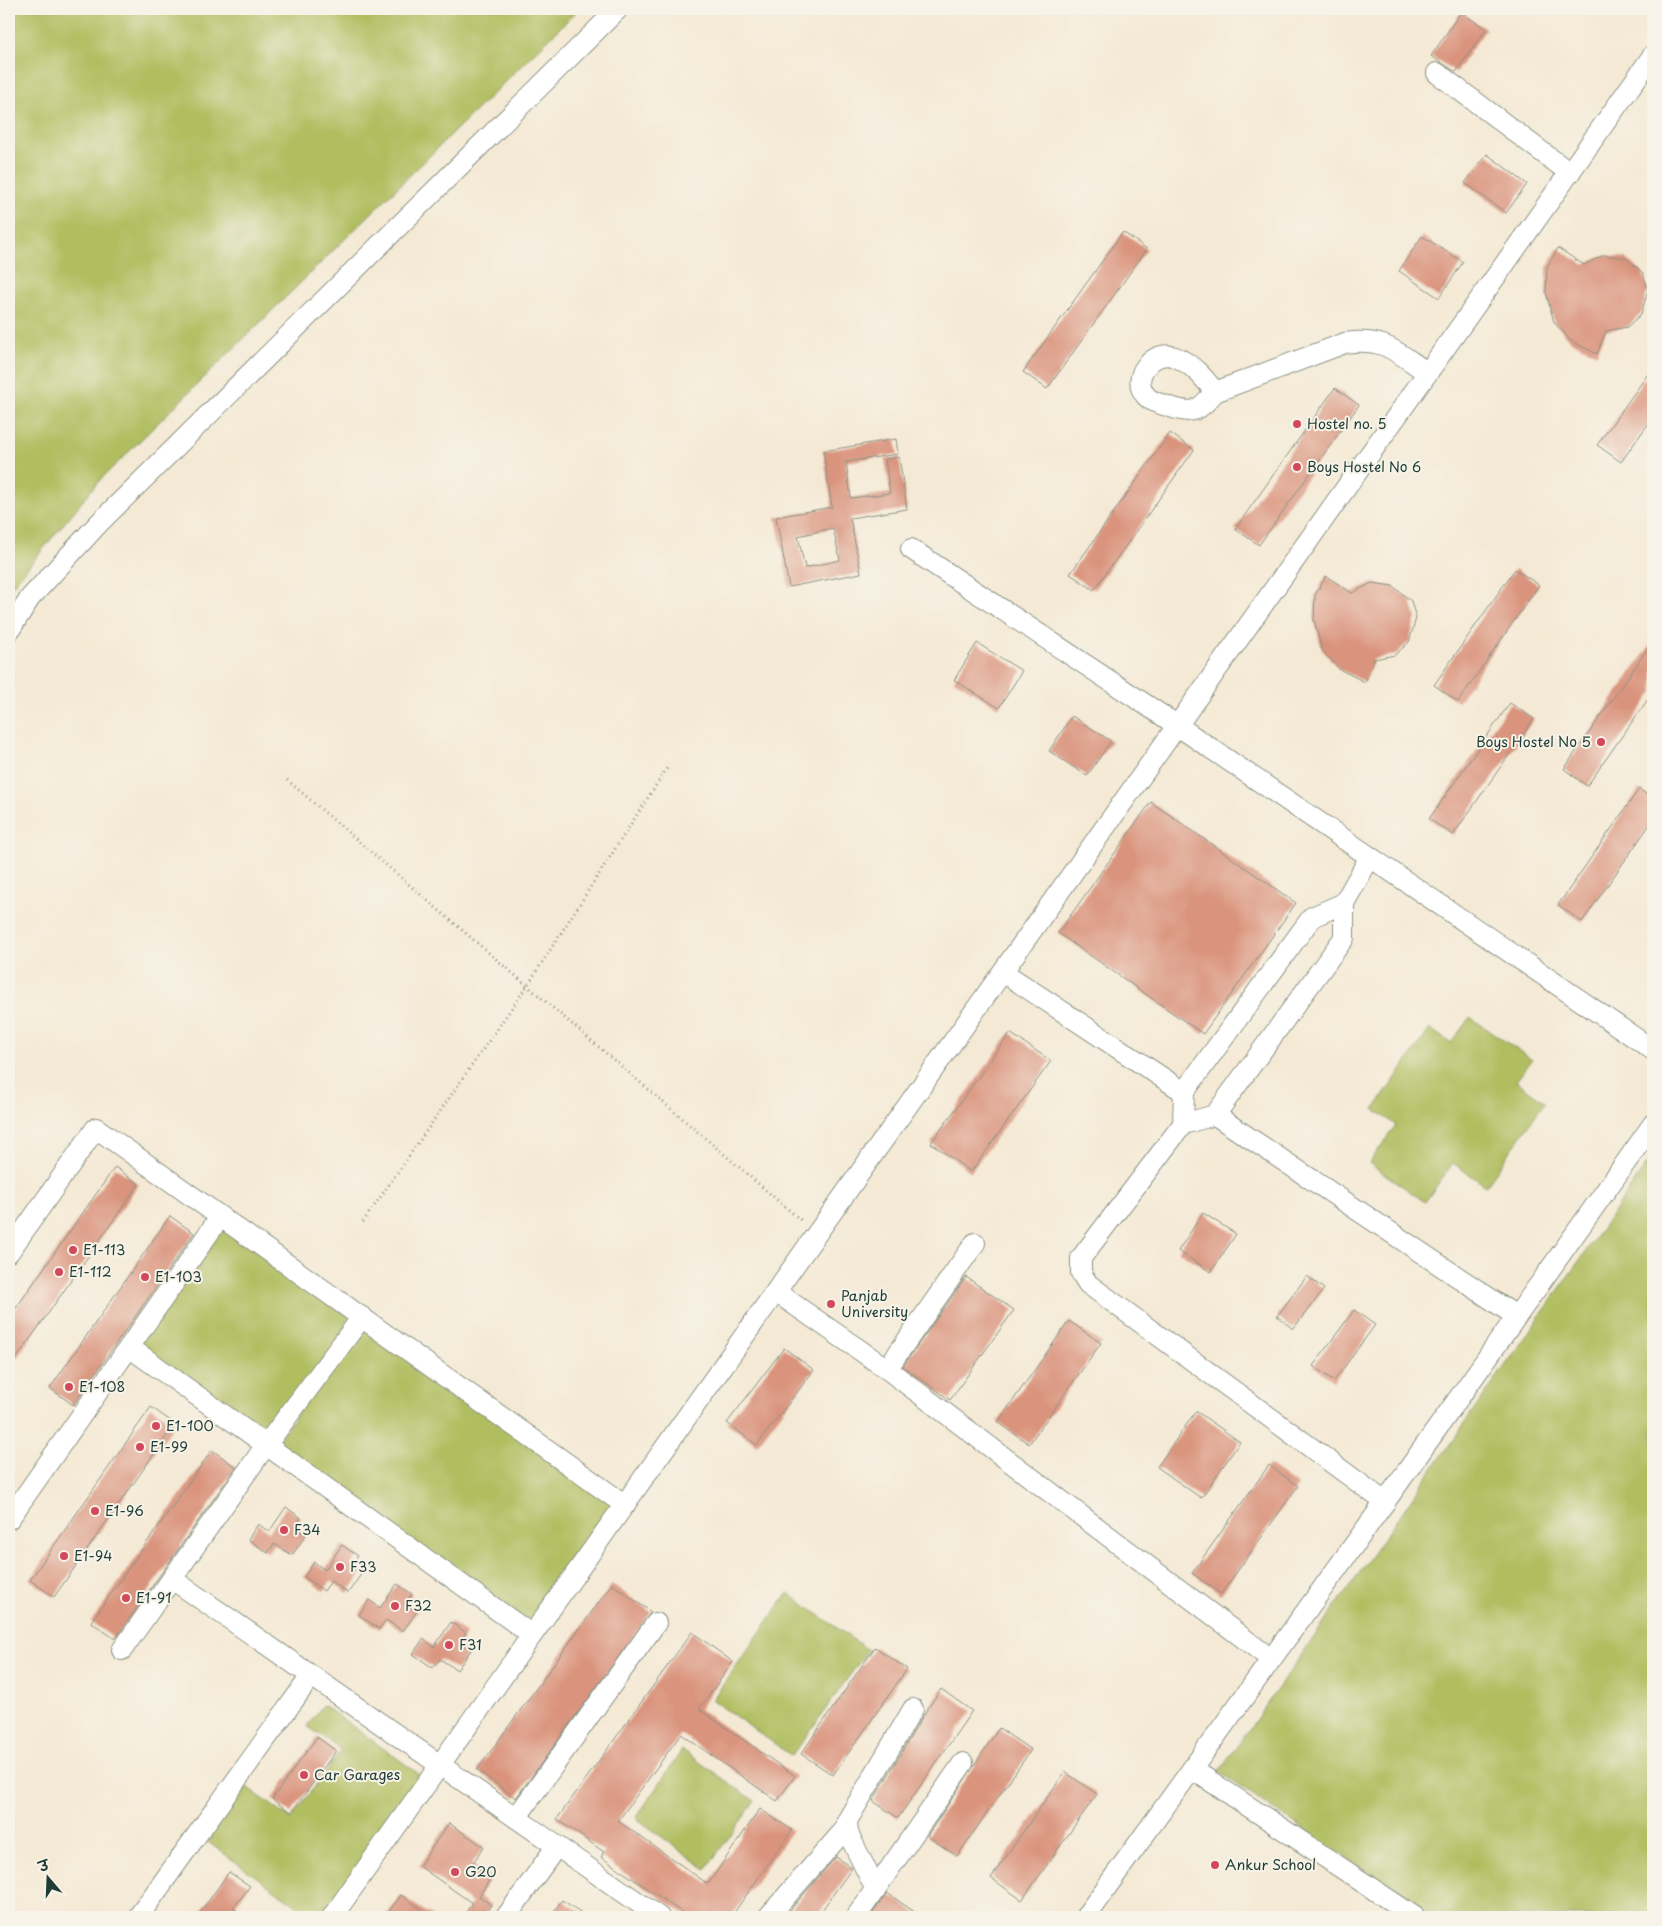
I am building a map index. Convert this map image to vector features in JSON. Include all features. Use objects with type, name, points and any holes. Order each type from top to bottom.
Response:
[{"type":"street","points":[[9,631],[30,598],[99,523],[618,9]]},
{"type":"street","points":[[332,1917],[1570,173],[1651,62]]},
{"type":"street","points":[[1437,73],[1570,173]]},
{"type":"street","points":[[1215,392],[1345,343],[1365,340],[1384,344],[1428,373]]},
{"type":"street","points":[[911,549],[1178,726],[1653,1050]]},
{"type":"street","points":[[1183,1124],[1215,1115],[1344,938],[1344,903],[1370,856]]},
{"type":"street","points":[[1344,903],[1312,916],[1184,1092],[1183,1124],[1081,1258],[1081,1273],[1088,1284],[1385,1502]]},
{"type":"street","points":[[1003,972],[1184,1092]]},
{"type":"street","points":[[1215,1115],[1516,1316]]},
{"type":"street","points":[[1085,1917],[1385,1502],[1653,1124]]},
{"type":"street","points":[[9,1252],[96,1128],[625,1505]]},
{"type":"street","points":[[9,1518],[220,1217]]},
{"type":"street","points":[[887,1369],[975,1243]]},
{"type":"street","points":[[776,1292],[887,1369],[1271,1659]]},
{"type":"street","points":[[122,1650],[266,1445],[362,1317]]},
{"type":"street","points":[[129,1348],[532,1635]]},
{"type":"street","points":[[172,1579],[659,1917]]},
{"type":"street","points":[[516,1818],[656,1623]]},
{"type":"street","points":[[138,1917],[311,1676]]},
{"type":"street","points":[[768,1917],[846,1828],[849,1816],[913,1709]]},
{"type":"street","points":[[856,1917],[963,1763]]},
{"type":"street","points":[[1192,1769],[1415,1917]]},
{"type":"street","points":[[846,1828],[876,1890]]},
{"type":"street","points":[[506,1917],[556,1847]]},
{"type":"path","points":[[363,1222],[528,986],[669,765]]},
{"type":"path","points":[[287,780],[817,1234]]},
{"type":"green space","points":[[9,9],[579,9],[100,480],[9,590]]},
{"type":"green space","points":[[1470,1017],[1532,1060],[1516,1081],[1545,1102],[1486,1186],[1453,1163],[1425,1202],[1369,1163],[1396,1125],[1374,1109],[1430,1029],[1451,1043]]},
{"type":"green space","points":[[1653,1156],[1653,1917],[1434,1917],[1219,1772]]},
{"type":"green space","points":[[220,1225],[354,1320],[266,1438],[137,1346]]},
{"type":"green space","points":[[363,1324],[617,1507],[531,1628],[274,1445]]},
{"type":"green space","points":[[788,1593],[868,1650],[792,1756],[712,1700]]},
{"type":"green space","points":[[323,1705],[426,1779],[325,1917],[312,1917],[201,1837],[241,1783],[291,1819],[341,1750],[307,1726]]},
{"type":"green space","points":[[682,1750],[755,1801],[706,1869],[636,1818]]},
{"type":"building","points":[[1461,12],[1486,29],[1456,72],[1431,56]]},
{"type":"building","points":[[1487,154],[1527,184],[1506,213],[1465,183]]},
{"type":"building","points":[[1123,232],[1147,249],[1047,389],[1023,372]]},
{"type":"building","points":[[1422,236],[1463,262],[1439,298],[1399,271]]},
{"type":"building","points":[[1558,248],[1584,265],[1604,255],[1626,258],[1643,273],[1648,290],[1641,314],[1627,327],[1606,331],[1597,354],[1571,341],[1554,322],[1546,292],[1547,267]]},
{"type":"building","points":[[1653,367],[1653,417],[1621,462],[1597,445]]},
{"type":"building","name":"Boys Hostel No 6","points":[[1335,388],[1359,405],[1259,545],[1235,529]]},
{"type":"building","points":[[1170,433],[1194,450],[1094,590],[1070,574]]},
{"type":"building","points":[[896,439],[898,454],[846,462],[851,498],[890,493],[885,459],[899,457],[907,509],[850,518],[861,573],[789,587],[776,517],[832,507],[823,451]],"holes":[[[833,528],[840,560],[805,568],[798,536]]]},
{"type":"building","points":[[1515,569],[1539,585],[1458,702],[1434,685]]},
{"type":"building","points":[[1326,576],[1352,593],[1372,583],[1393,586],[1411,601],[1416,618],[1409,642],[1395,655],[1374,659],[1365,682],[1339,669],[1322,650],[1314,620],[1315,595]]},
{"type":"building","points":[[1653,641],[1653,692],[1587,786],[1564,769]]},
{"type":"building","points":[[977,643],[1022,671],[999,708],[954,680]]},
{"type":"building","points":[[1510,703],[1534,719],[1453,835],[1429,819]]},
{"type":"building","points":[[1072,716],[1111,741],[1087,776],[1049,751]]},
{"type":"building","points":[[1639,789],[1653,799],[1653,820],[1582,922],[1558,905]]},
{"type":"building","points":[[1151,802],[1296,903],[1203,1034],[1058,933]]},
{"type":"building","points":[[1010,1033],[1051,1061],[971,1172],[931,1143]]},
{"type":"building","points":[[115,1167],[139,1184],[9,1369],[9,1318]]},
{"type":"building","points":[[1203,1213],[1236,1234],[1211,1272],[1178,1251]]},
{"type":"building","points":[[170,1216],[194,1233],[73,1405],[50,1388]]},
{"type":"building","points":[[1307,1276],[1324,1289],[1293,1329],[1277,1316]]},
{"type":"building","points":[[966,1277],[1014,1310],[950,1400],[903,1366]]},
{"type":"building","points":[[1354,1310],[1375,1325],[1334,1381],[1313,1366]]},
{"type":"building","points":[[1069,1321],[1101,1343],[1029,1444],[998,1422]]},
{"type":"building","points":[[784,1348],[814,1370],[757,1445],[727,1423]]},
{"type":"building","points":[[151,1407],[175,1424],[54,1597],[30,1580]]},
{"type":"building","points":[[1196,1411],[1240,1442],[1201,1498],[1157,1467]]},
{"type":"building","points":[[212,1450],[236,1467],[115,1639],[91,1622]]},
{"type":"building","points":[[1269,1465],[1298,1486],[1221,1594],[1192,1573]]},
{"type":"building","name":"F34","points":[[286,1507],[301,1518],[295,1527],[306,1535],[292,1555],[274,1544],[268,1553],[248,1539],[258,1524],[269,1532]]},
{"type":"building","name":"F33","points":[[342,1545],[358,1556],[351,1565],[362,1573],[348,1593],[331,1581],[324,1591],[304,1577],[314,1562],[325,1570]]},
{"type":"building","name":"F32","points":[[397,1584],[412,1594],[406,1604],[417,1611],[403,1631],[386,1620],[379,1629],[359,1615],[369,1600],[380,1608]]},
{"type":"building","points":[[612,1584],[651,1612],[516,1798],[477,1770]]},
{"type":"building","name":"F31","points":[[451,1622],[466,1633],[460,1643],[471,1650],[457,1670],[440,1659],[433,1668],[413,1654],[423,1639],[434,1647]]},
{"type":"building","points":[[692,1632],[733,1662],[699,1709],[795,1776],[777,1801],[681,1734],[618,1821],[708,1884],[760,1809],[792,1830],[731,1917],[689,1917],[601,1857],[604,1852],[557,1819]]},
{"type":"building","points":[[875,1647],[907,1669],[833,1775],[801,1754]]},
{"type":"building","points":[[941,1689],[972,1711],[898,1818],[873,1801],[924,1714]]},
{"type":"building","points":[[999,1728],[1031,1750],[957,1856],[927,1836]]},
{"type":"building","name":"Car Garages","points":[[317,1737],[336,1751],[291,1813],[272,1799]]},
{"type":"building","points":[[1065,1772],[1097,1794],[1022,1900],[991,1878]]},
{"type":"building","name":"G20","points":[[449,1823],[484,1847],[472,1864],[491,1878],[479,1896],[491,1905],[483,1917],[463,1917],[472,1903],[419,1866]]},
{"type":"building","points":[[836,1857],[852,1868],[817,1917],[784,1917]]},
{"type":"building","points":[[229,1872],[250,1886],[233,1908],[247,1917],[197,1917]]},
{"type":"building","points":[[887,1893],[922,1917],[870,1917]]},
{"type":"building","points":[[401,1895],[433,1917],[385,1917]]},
{"type":"building","points":[[562,1900],[588,1917],[550,1917]]},
{"type":"place","name":"Hostel no. 5","points":[[1297,424]]},
{"type":"place","name":"Boys Hostel No 6","points":[[1297,467]]},
{"type":"place","name":"Boys Hostel No 5","points":[[1601,742]]},
{"type":"place","name":"E1-113","points":[[73,1250]]},
{"type":"place","name":"E1-112","points":[[59,1272]]},
{"type":"place","name":"E1-103","points":[[145,1277]]},
{"type":"place","name":"Panjab University","points":[[831,1304]]},
{"type":"place","name":"E1-108","points":[[69,1387]]},
{"type":"place","name":"E1-100","points":[[156,1426]]},
{"type":"place","name":"E1-99","points":[[140,1447]]},
{"type":"place","name":"E1-96","points":[[95,1511]]},
{"type":"place","name":"F34","points":[[284,1530]]},
{"type":"place","name":"E1-94","points":[[64,1556]]},
{"type":"place","name":"F33","points":[[340,1567]]},
{"type":"place","name":"E1-91","points":[[126,1598]]},
{"type":"place","name":"F32","points":[[395,1606]]},
{"type":"place","name":"F31","points":[[449,1645]]},
{"type":"place","name":"Car Garages","points":[[304,1775]]},
{"type":"place","name":"Ankur School","points":[[1215,1865]]},
{"type":"place","name":"G20","points":[[455,1872]]}]
